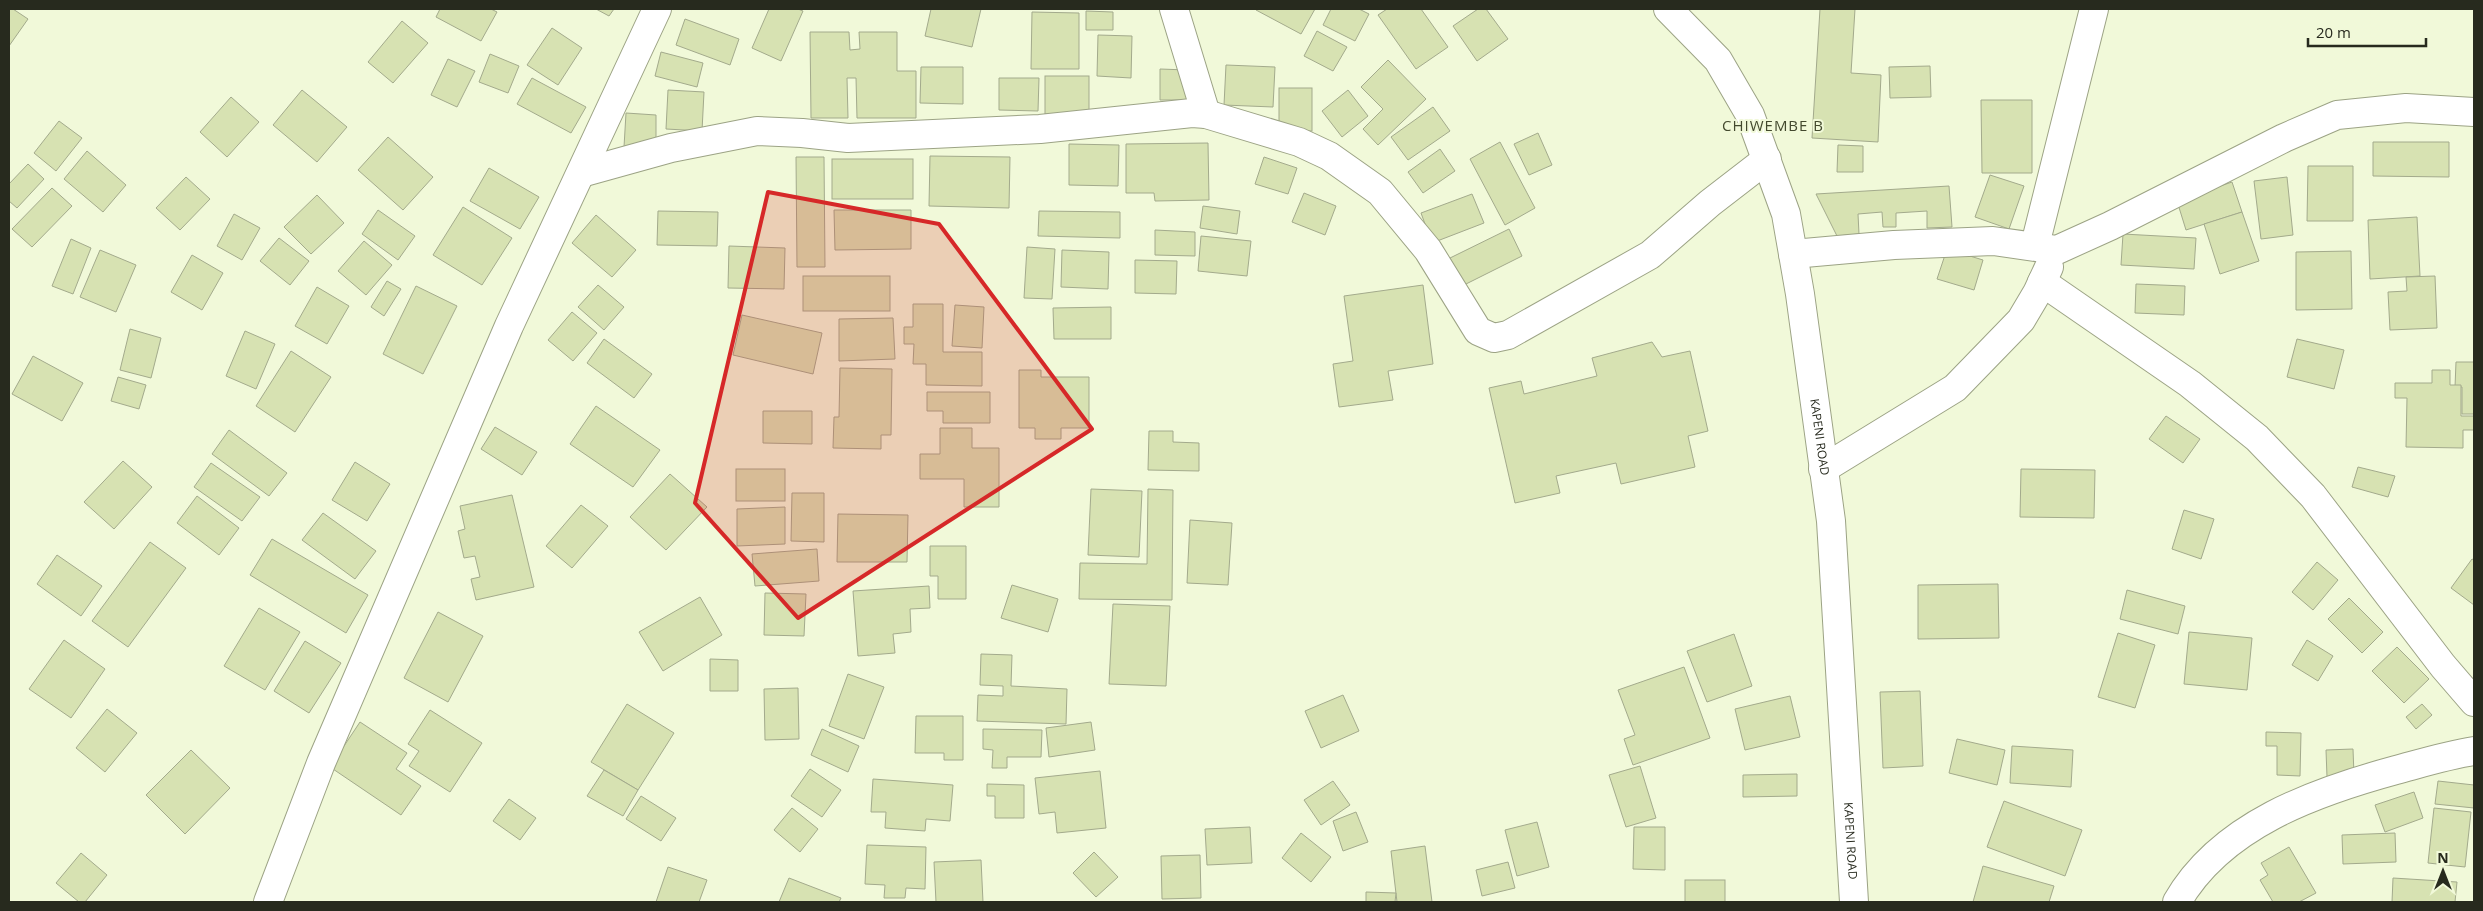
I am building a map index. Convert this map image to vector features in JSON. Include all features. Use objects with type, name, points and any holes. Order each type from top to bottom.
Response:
[{"type":"street","points":[[268,902],[321,763],[508,326],[657,9]]},
{"type":"street","points":[[1174,9],[1206,114]]},
{"type":"street","name":"KAPENI ROAD","points":[[1668,9],[1718,60],[1750,114],[1786,214],[1831,521],[1854,902]]},
{"type":"street","points":[[1823,469],[1955,388],[2021,320],[2042,282],[2046,248],[2094,9]]},
{"type":"street","points":[[1793,254],[1894,245],[1993,241],[2046,248],[2110,226],[2284,138],[2337,114],[2406,108],[2474,112]]},
{"type":"street","points":[[581,174],[672,148],[757,131],[848,138],[1040,129],[1192,113],[1206,114],[1299,142],[1329,156],[1380,192],[1428,250],[1478,331],[1494,338],[1508,335],[1650,255],[1710,203],[1767,158]]},
{"type":"street","points":[[2042,282],[2190,384],[2257,438],[2312,496],[2443,666],[2474,702]]},
{"type":"street","points":[[2177,902],[2205,863],[2240,835],[2291,806],[2366,778],[2453,754],[2474,751]]},
{"type":"highlighted area","points":[[768,192],[939,224],[1092,429],[798,618],[695,503]]},
{"type":"building","points":[[9,9],[13,9],[28,19],[9,46]]},
{"type":"building","points":[[440,9],[491,9],[497,12],[481,41],[436,17]]},
{"type":"building","points":[[596,9],[614,9],[609,16]]},
{"type":"building","points":[[769,9],[798,9],[803,11],[781,61],[752,48]]},
{"type":"building","points":[[931,9],[981,9],[972,47],[925,36]]},
{"type":"building","points":[[1257,9],[1315,9],[1301,34]]},
{"type":"building","points":[[1331,9],[1359,9],[1369,14],[1355,41],[1323,25]]},
{"type":"building","points":[[1387,9],[1421,9],[1448,47],[1416,69],[1378,15]]},
{"type":"building","points":[[1478,9],[1486,9],[1508,39],[1477,61],[1453,26]]},
{"type":"building","points":[[1820,9],[1855,9],[1851,73],[1881,75],[1878,142],[1812,138]]},
{"type":"building","points":[[1086,11],[1113,12],[1113,30],[1086,30]]},
{"type":"building","points":[[1032,12],[1079,13],[1079,69],[1031,69]]},
{"type":"building","points":[[685,19],[739,39],[730,65],[676,45]]},
{"type":"building","points":[[402,21],[428,43],[393,83],[368,62]]},
{"type":"building","points":[[552,28],[582,48],[558,85],[527,65]]},
{"type":"building","points":[[1317,31],[1347,47],[1333,71],[1304,56]]},
{"type":"building","points":[[810,32],[849,32],[850,50],[860,49],[859,32],[897,32],[897,71],[916,71],[916,118],[857,118],[856,78],[847,78],[848,118],[811,118]]},
{"type":"building","points":[[1098,35],[1132,36],[1131,78],[1097,76]]},
{"type":"building","points":[[661,52],[703,63],[697,87],[655,76]]},
{"type":"building","points":[[490,54],[519,66],[508,93],[479,82]]},
{"type":"building","points":[[448,59],[475,71],[457,107],[431,95]]},
{"type":"building","points":[[1388,60],[1426,99],[1378,145],[1363,129],[1383,109],[1361,87]]},
{"type":"building","points":[[1226,65],[1275,67],[1273,107],[1224,105]]},
{"type":"building","points":[[1930,66],[1931,97],[1890,98],[1889,67]]},
{"type":"building","points":[[921,67],[963,67],[963,104],[920,103]]},
{"type":"building","points":[[1160,69],[1187,70],[1187,100],[1160,100]]},
{"type":"building","points":[[1045,76],[1089,76],[1089,114],[1045,114]]},
{"type":"building","points":[[532,78],[586,107],[571,133],[517,104]]},
{"type":"building","points":[[999,78],[1039,78],[1038,111],[999,110]]},
{"type":"building","points":[[1279,88],[1312,88],[1312,131],[1279,131]]},
{"type":"building","points":[[302,90],[347,127],[317,162],[273,125]]},
{"type":"building","points":[[668,90],[704,92],[702,131],[666,129]]},
{"type":"building","points":[[1348,90],[1368,116],[1342,137],[1322,111]]},
{"type":"building","points":[[231,97],[259,122],[227,157],[200,132]]},
{"type":"building","points":[[1981,100],[2032,100],[2032,173],[1982,173]]},
{"type":"building","points":[[1433,107],[1450,131],[1408,160],[1391,137]]},
{"type":"building","points":[[626,113],[656,115],[656,148],[624,147]]},
{"type":"building","points":[[59,121],[82,138],[56,171],[34,153]]},
{"type":"building","points":[[1538,133],[1552,165],[1529,175],[1514,144]]},
{"type":"building","points":[[388,137],[433,177],[403,210],[358,170]]},
{"type":"building","points":[[1500,142],[1535,208],[1505,225],[1470,159]]},
{"type":"building","points":[[2373,142],[2449,142],[2449,177],[2373,176]]},
{"type":"building","points":[[1208,143],[1209,200],[1155,201],[1154,193],[1126,193],[1126,144]]},
{"type":"building","points":[[1069,144],[1119,145],[1118,186],[1069,185]]},
{"type":"building","points":[[1838,145],[1863,146],[1863,172],[1837,172]]},
{"type":"building","points":[[1440,149],[1455,171],[1423,193],[1408,172]]},
{"type":"building","points":[[87,151],[126,185],[103,212],[64,179]]},
{"type":"building","points":[[930,156],[1010,157],[1009,208],[929,206]]},
{"type":"building","points":[[796,157],[824,157],[825,267],[797,267]]},
{"type":"building","points":[[1264,157],[1297,168],[1288,194],[1255,184]]},
{"type":"building","points":[[832,159],[913,159],[913,199],[832,199]]},
{"type":"building","points":[[28,164],[44,179],[17,208],[9,201],[9,184]]},
{"type":"building","points":[[2308,166],[2353,166],[2353,221],[2307,221]]},
{"type":"building","points":[[489,168],[539,197],[520,229],[470,201]]},
{"type":"building","points":[[1990,175],[2024,186],[2009,229],[1975,217]]},
{"type":"building","points":[[186,177],[210,199],[180,230],[156,208]]},
{"type":"building","points":[[2287,177],[2293,235],[2261,239],[2254,181]]},
{"type":"building","points":[[2232,182],[2242,212],[2186,230],[2177,201]]},
{"type":"building","points":[[1949,186],[1952,227],[1927,228],[1927,211],[1896,213],[1896,227],[1883,227],[1882,212],[1858,214],[1859,234],[1837,236],[1816,194]]},
{"type":"building","points":[[52,188],[72,206],[32,247],[12,229]]},
{"type":"building","points":[[1304,193],[1336,206],[1325,235],[1292,222]]},
{"type":"building","points":[[1472,194],[1484,223],[1432,243],[1421,213]]},
{"type":"building","points":[[317,195],[344,223],[311,254],[284,227]]},
{"type":"building","points":[[1203,206],[1240,211],[1237,234],[1200,228]]},
{"type":"building","points":[[463,207],[512,238],[482,285],[433,255]]},
{"type":"building","points":[[378,210],[415,236],[398,260],[362,234]]},
{"type":"building","points":[[834,210],[911,210],[911,249],[835,250]]},
{"type":"building","points":[[658,211],[718,212],[717,246],[657,245]]},
{"type":"building","points":[[1039,211],[1120,212],[1120,238],[1038,236]]},
{"type":"building","points":[[2242,212],[2259,261],[2220,274],[2204,224]]},
{"type":"building","points":[[234,214],[260,228],[242,260],[217,246]]},
{"type":"building","points":[[596,215],[636,250],[612,277],[572,243]]},
{"type":"building","points":[[2417,217],[2420,276],[2370,279],[2368,220]]},
{"type":"building","points":[[1509,229],[1522,256],[1464,285],[1450,258]]},
{"type":"building","points":[[1155,230],[1195,232],[1195,256],[1155,255]]},
{"type":"building","points":[[2123,234],[2196,238],[2194,269],[2121,265]]},
{"type":"building","points":[[1201,236],[1251,241],[1247,276],[1198,271]]},
{"type":"building","points":[[279,238],[309,261],[290,285],[260,261]]},
{"type":"building","points":[[71,239],[91,248],[73,294],[52,286]]},
{"type":"building","points":[[364,241],[392,265],[366,295],[338,271]]},
{"type":"building","points":[[729,246],[785,248],[784,289],[728,288]]},
{"type":"building","points":[[1027,247],[1055,249],[1052,299],[1024,298]]},
{"type":"building","points":[[1947,249],[1983,260],[1974,290],[1937,279]]},
{"type":"building","points":[[100,250],[136,265],[116,312],[80,297]]},
{"type":"building","points":[[1062,250],[1109,252],[1108,289],[1061,287]]},
{"type":"building","points":[[2351,251],[2352,309],[2296,310],[2296,252]]},
{"type":"building","points":[[192,255],[223,273],[202,310],[171,292]]},
{"type":"building","points":[[1135,260],[1177,261],[1176,294],[1135,293]]},
{"type":"building","points":[[803,276],[890,276],[890,311],[803,311]]},
{"type":"building","points":[[2435,276],[2437,328],[2390,330],[2388,292],[2407,291],[2406,277]]},
{"type":"building","points":[[387,281],[401,289],[384,316],[371,307]]},
{"type":"building","points":[[2136,284],[2185,286],[2184,315],[2135,313]]},
{"type":"building","points":[[598,285],[624,307],[604,330],[578,307]]},
{"type":"building","points":[[1423,285],[1433,364],[1388,371],[1393,400],[1339,407],[1333,364],[1353,361],[1344,296]]},
{"type":"building","points":[[416,286],[457,306],[423,374],[383,354]]},
{"type":"building","points":[[317,287],[349,306],[327,344],[295,326]]},
{"type":"building","points":[[913,304],[943,304],[943,352],[982,352],[982,386],[926,385],[926,364],[913,364],[914,344],[904,344],[904,327],[913,327]]},
{"type":"building","points":[[955,305],[984,307],[982,348],[952,346]]},
{"type":"building","points":[[1111,307],[1111,339],[1054,339],[1053,308]]},
{"type":"building","points":[[572,312],[597,333],[573,361],[548,340]]},
{"type":"building","points":[[742,315],[822,333],[813,374],[733,355]]},
{"type":"building","points":[[893,318],[895,359],[839,361],[839,319]]},
{"type":"building","points":[[130,329],[161,338],[151,378],[120,370]]},
{"type":"building","points":[[245,331],[275,344],[256,389],[226,376]]},
{"type":"building","points":[[604,339],[652,374],[634,398],[587,363]]},
{"type":"building","points":[[2297,339],[2344,350],[2334,389],[2287,377]]},
{"type":"building","points":[[1652,342],[1662,357],[1690,351],[1708,431],[1688,436],[1695,467],[1621,484],[1616,463],[1556,476],[1560,493],[1515,503],[1489,388],[1521,381],[1524,394],[1597,376],[1592,358]]},
{"type":"building","points":[[291,351],[331,377],[295,432],[256,406]]},
{"type":"building","points":[[33,356],[83,383],[62,421],[12,394]]},
{"type":"building","points":[[2456,362],[2474,362],[2474,414],[2462,414],[2462,387],[2455,387]]},
{"type":"building","points":[[840,368],[892,369],[891,435],[881,435],[881,449],[833,448],[834,417],[839,417]]},
{"type":"building","points":[[1019,370],[1041,370],[1041,377],[1089,377],[1089,428],[1061,428],[1061,439],[1035,439],[1035,428],[1019,428]]},
{"type":"building","points":[[2432,370],[2450,370],[2450,385],[2461,385],[2461,416],[2474,416],[2474,430],[2463,430],[2463,448],[2406,447],[2407,398],[2395,398],[2395,383],[2432,383]]},
{"type":"building","points":[[118,377],[146,385],[139,409],[111,401]]},
{"type":"building","points":[[927,392],[990,392],[990,423],[943,423],[943,411],[927,411]]},
{"type":"building","points":[[596,406],[660,450],[633,487],[570,444]]},
{"type":"building","points":[[763,411],[812,411],[812,444],[763,443]]},
{"type":"building","points":[[2166,416],[2200,439],[2183,463],[2149,439]]},
{"type":"building","points":[[495,427],[537,452],[522,475],[481,449]]},
{"type":"building","points":[[940,428],[972,428],[972,448],[999,448],[999,507],[964,507],[964,479],[920,479],[920,454],[940,454]]},
{"type":"building","points":[[229,430],[287,473],[269,496],[212,454]]},
{"type":"building","points":[[1149,431],[1173,431],[1173,442],[1199,443],[1199,471],[1148,470]]},
{"type":"building","points":[[123,461],[152,487],[114,529],[84,502]]},
{"type":"building","points":[[355,462],[390,484],[367,521],[332,500]]},
{"type":"building","points":[[211,463],[260,497],[242,521],[194,487]]},
{"type":"building","points":[[2358,467],[2395,476],[2388,497],[2352,487]]},
{"type":"building","points":[[736,469],[785,469],[785,501],[736,501]]},
{"type":"building","points":[[2021,469],[2095,470],[2094,518],[2020,517]]},
{"type":"building","points":[[670,474],[707,507],[666,550],[630,517]]},
{"type":"building","points":[[1091,489],[1142,491],[1139,557],[1088,555]]},
{"type":"building","points":[[1148,489],[1173,490],[1172,600],[1079,599],[1080,563],[1147,564]]},
{"type":"building","points":[[792,493],[824,493],[824,542],[791,541]]},
{"type":"building","points":[[512,495],[534,587],[476,600],[471,579],[480,577],[475,556],[464,558],[458,531],[465,529],[460,506]]},
{"type":"building","points":[[197,496],[239,528],[219,555],[177,523]]},
{"type":"building","points":[[581,505],[608,526],[572,568],[546,546]]},
{"type":"building","points":[[785,507],[785,544],[737,546],[737,509]]},
{"type":"building","points":[[2184,510],[2214,519],[2201,559],[2172,549]]},
{"type":"building","points":[[323,513],[376,551],[355,579],[302,540]]},
{"type":"building","points":[[838,514],[908,515],[907,562],[837,562]]},
{"type":"building","points":[[1190,520],[1232,523],[1228,585],[1187,583]]},
{"type":"building","points":[[272,539],[368,595],[346,633],[250,575]]},
{"type":"building","points":[[150,542],[186,568],[128,647],[92,621]]},
{"type":"building","points":[[930,546],[966,546],[966,599],[938,599],[938,576],[930,576]]},
{"type":"building","points":[[817,549],[819,581],[755,586],[752,554]]},
{"type":"building","points":[[57,555],[102,586],[81,616],[37,584]]},
{"type":"building","points":[[2472,559],[2474,560],[2474,605],[2451,588]]},
{"type":"building","points":[[2317,562],[2338,580],[2313,610],[2292,592]]},
{"type":"building","points":[[1998,584],[1999,638],[1918,639],[1918,585]]},
{"type":"building","points":[[1012,585],[1058,599],[1048,632],[1001,618]]},
{"type":"building","points":[[929,586],[930,608],[910,609],[911,632],[893,634],[895,653],[858,656],[853,591]]},
{"type":"building","points":[[2127,590],[2185,606],[2178,634],[2120,619]]},
{"type":"building","points":[[765,593],[806,594],[804,636],[764,635]]},
{"type":"building","points":[[700,597],[722,635],[663,671],[639,632]]},
{"type":"building","points":[[2349,598],[2383,632],[2362,653],[2328,619]]},
{"type":"building","points":[[1113,604],[1170,606],[1166,686],[1109,684]]},
{"type":"building","points":[[259,608],[300,632],[265,690],[224,666]]},
{"type":"building","points":[[438,612],[483,636],[448,702],[404,678]]},
{"type":"building","points":[[2189,632],[2252,638],[2247,690],[2184,684]]},
{"type":"building","points":[[2118,633],[2155,645],[2135,708],[2098,697]]},
{"type":"building","points":[[1734,634],[1752,686],[1707,702],[1687,651]]},
{"type":"building","points":[[64,640],[105,669],[71,718],[29,689]]},
{"type":"building","points":[[2307,640],[2333,656],[2318,681],[2292,665]]},
{"type":"building","points":[[305,641],[341,663],[309,713],[274,691]]},
{"type":"building","points":[[2397,647],[2429,679],[2404,703],[2372,671]]},
{"type":"building","points":[[981,654],[1012,655],[1011,686],[1067,689],[1066,724],[977,721],[978,695],[1003,696],[1003,686],[980,685]]},
{"type":"building","points":[[710,659],[738,660],[738,691],[710,691]]},
{"type":"building","points":[[1684,667],[1710,738],[1633,765],[1624,739],[1635,735],[1618,690]]},
{"type":"building","points":[[848,674],[884,687],[864,739],[829,726]]},
{"type":"building","points":[[798,688],[799,739],[765,740],[764,689]]},
{"type":"building","points":[[1920,691],[1923,766],[1883,768],[1880,692]]},
{"type":"building","points":[[1343,695],[1359,731],[1321,748],[1305,711]]},
{"type":"building","points":[[1790,696],[1800,737],[1745,750],[1735,709]]},
{"type":"building","points":[[627,704],[674,733],[638,790],[591,762]]},
{"type":"building","points":[[2422,704],[2432,715],[2416,729],[2406,717]]},
{"type":"building","points":[[107,709],[137,733],[105,772],[76,748]]},
{"type":"building","points":[[430,710],[482,743],[450,792],[409,766],[419,751],[408,744]]},
{"type":"building","points":[[916,716],[963,716],[963,760],[944,760],[944,753],[915,753]]},
{"type":"building","points":[[360,722],[407,753],[396,769],[421,786],[401,815],[330,767]]},
{"type":"building","points":[[1091,722],[1095,750],[1049,757],[1046,728]]},
{"type":"building","points":[[822,729],[859,746],[848,772],[811,755]]},
{"type":"building","points":[[983,729],[1042,730],[1041,757],[1007,757],[1007,768],[992,768],[993,750],[983,749]]},
{"type":"building","points":[[2266,732],[2301,733],[2300,776],[2277,775],[2277,746],[2266,746]]},
{"type":"building","points":[[1957,739],[2005,750],[1997,785],[1949,773]]},
{"type":"building","points":[[2012,746],[2073,750],[2071,787],[2010,783]]},
{"type":"building","points":[[2353,749],[2354,775],[2327,777],[2326,750]]},
{"type":"building","points":[[191,750],[230,788],[185,834],[146,795]]},
{"type":"building","points":[[1640,766],[1656,818],[1626,827],[1609,775]]},
{"type":"building","points":[[810,769],[841,790],[822,817],[791,796]]},
{"type":"building","points":[[604,770],[638,790],[623,816],[587,796]]},
{"type":"building","points":[[1100,771],[1106,828],[1057,833],[1055,812],[1039,814],[1035,778]]},
{"type":"building","points":[[1797,774],[1797,796],[1743,797],[1743,775]]},
{"type":"building","points":[[873,779],[953,785],[950,821],[926,819],[925,831],[885,828],[886,812],[871,812]]},
{"type":"building","points":[[1333,781],[1350,805],[1321,825],[1304,800]]},
{"type":"building","points":[[2438,781],[2474,785],[2474,808],[2435,804]]},
{"type":"building","points":[[987,784],[1024,785],[1024,818],[995,818],[995,796],[987,796]]},
{"type":"building","points":[[2414,792],[2423,818],[2385,832],[2375,805]]},
{"type":"building","points":[[641,796],[676,818],[661,841],[626,819]]},
{"type":"building","points":[[509,799],[536,818],[520,840],[493,821]]},
{"type":"building","points":[[2004,801],[2082,830],[2065,876],[1987,847]]},
{"type":"building","points":[[792,808],[818,829],[800,852],[774,830]]},
{"type":"building","points":[[2434,808],[2471,812],[2465,867],[2428,863]]},
{"type":"building","points":[[1356,812],[1368,842],[1343,851],[1333,821]]},
{"type":"building","points":[[1537,822],[1549,867],[1517,876],[1505,830]]},
{"type":"building","points":[[1250,827],[1252,863],[1207,865],[1205,829]]},
{"type":"building","points":[[1634,827],[1665,827],[1665,870],[1633,869]]},
{"type":"building","points":[[1301,833],[1331,857],[1311,882],[1282,858]]},
{"type":"building","points":[[2395,833],[2396,862],[2343,864],[2342,835]]},
{"type":"building","points":[[867,845],[926,847],[925,889],[906,888],[905,898],[884,898],[885,885],[865,884]]},
{"type":"building","points":[[1425,846],[1432,902],[1397,902],[1391,851]]},
{"type":"building","points":[[2289,847],[2316,893],[2299,902],[2273,902],[2260,880],[2268,875],[2261,863]]},
{"type":"building","points":[[1094,852],[1118,877],[1096,897],[1073,873]]},
{"type":"building","points":[[81,853],[107,875],[85,902],[79,902],[56,883]]},
{"type":"building","points":[[1200,855],[1201,898],[1162,899],[1161,856]]},
{"type":"building","points":[[981,860],[983,902],[936,902],[934,862]]},
{"type":"building","points":[[1508,862],[1515,888],[1482,896],[1476,870]]},
{"type":"building","points":[[1983,866],[2054,886],[2049,902],[1973,902]]},
{"type":"building","points":[[668,867],[707,880],[699,902],[656,902]]},
{"type":"building","points":[[789,878],[841,898],[839,902],[779,902]]},
{"type":"building","points":[[2393,878],[2457,882],[2455,902],[2392,902]]},
{"type":"building","points":[[1685,880],[1725,880],[1725,902],[1685,902]]},
{"type":"building","points":[[1366,892],[1396,893],[1395,902],[1366,902]]},
{"type":"district","name":"CHIWEMBE B","points":[[1773,126]]}]
